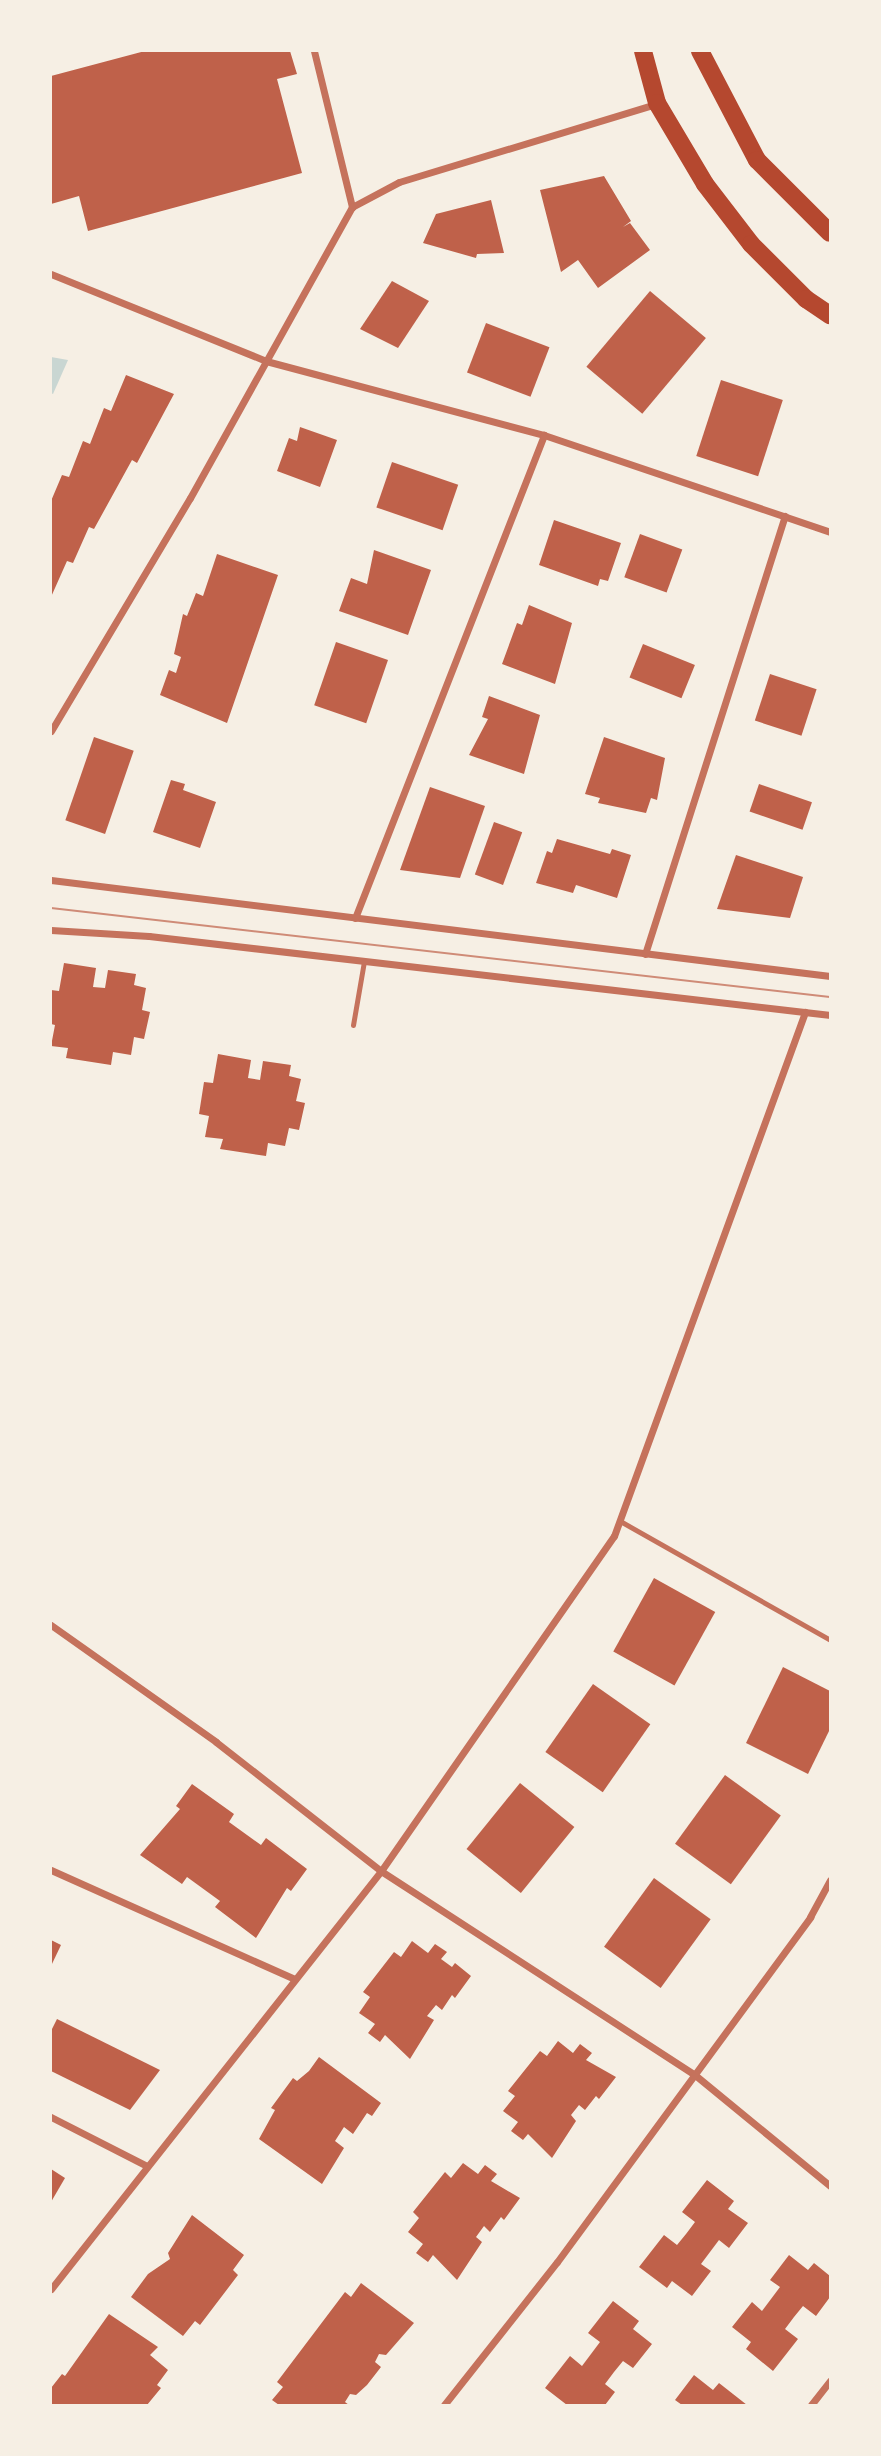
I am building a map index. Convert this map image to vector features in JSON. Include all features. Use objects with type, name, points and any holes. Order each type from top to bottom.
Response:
[{"type":"main road","points":[[643,51],[657,103],[705,184],[751,244],[806,299],[830,315]]},
{"type":"main road","points":[[700,51],[757,160],[830,233]]},
{"type":"street","points":[[314,51],[352,207]]},
{"type":"street","points":[[51,731],[266,361],[352,207],[399,183],[657,103]]},
{"type":"street","points":[[51,274],[266,361],[544,435],[830,531]]},
{"type":"street","points":[[355,918],[544,435]]},
{"type":"street","points":[[645,954],[785,516]]},
{"type":"street","points":[[51,880],[830,976]]},
{"type":"street","points":[[51,930],[149,936],[830,1015]]},
{"type":"street","points":[[51,2289],[381,1871],[614,1536],[805,1012]]},
{"type":"street","points":[[51,1625],[216,1742],[381,1871],[695,2075],[830,2186]]},
{"type":"street","points":[[51,1870],[295,1979]]},
{"type":"street","points":[[444,2405],[557,2262],[695,2075],[810,1917],[830,1880]]},
{"type":"street","points":[[51,2117],[147,2166]]},
{"type":"street","points":[[811,2405],[830,2381]]},
{"type":"lane","points":[[353,1025],[364,961]]},
{"type":"lane","points":[[620,1521],[830,1640]]},
{"type":"shaded area","points":[[51,357],[68,360],[53,394],[51,393]]},
{"type":"building","points":[[145,51],[290,51],[297,74],[277,79],[302,173],[88,231],[79,196],[51,204],[51,76]]},
{"type":"building","points":[[604,176],[631,221],[623,227],[630,223],[650,250],[598,288],[578,260],[561,272],[540,190]]},
{"type":"building","points":[[491,200],[504,253],[477,254],[476,258],[423,243],[436,214]]},
{"type":"building","points":[[392,281],[429,301],[398,348],[360,329]]},
{"type":"building","points":[[650,291],[706,338],[642,414],[586,367]]},
{"type":"building","points":[[486,323],[549,347],[530,397],[467,372]]},
{"type":"building","points":[[126,375],[174,394],[137,463],[132,460],[94,529],[89,527],[73,563],[67,561],[51,597],[51,501],[62,475],[69,477],[83,441],[90,444],[104,408],[111,411]]},
{"type":"building","points":[[721,380],[783,400],[758,476],[696,456]]},
{"type":"building","points":[[300,427],[337,440],[320,487],[277,471],[289,438],[297,441]]},
{"type":"building","points":[[392,462],[458,485],[443,530],[376,507]]},
{"type":"building","points":[[554,520],[621,543],[608,581],[600,579],[598,586],[539,565]]},
{"type":"building","points":[[640,534],[682,549],[667,593],[624,577]]},
{"type":"building","points":[[374,550],[431,570],[408,635],[339,611],[351,578],[367,584]]},
{"type":"building","points":[[217,554],[278,575],[227,723],[160,695],[169,670],[176,673],[181,657],[174,654],[183,614],[187,616],[196,593],[203,596]]},
{"type":"building","points":[[529,605],[572,623],[555,684],[502,664],[517,623],[522,625]]},
{"type":"building","points":[[336,642],[388,660],[366,723],[314,705]]},
{"type":"building","points":[[643,644],[695,665],[681,698],[630,677]]},
{"type":"building","points":[[770,674],[817,689],[801,736],[755,721]]},
{"type":"building","points":[[489,696],[540,715],[524,774],[469,755],[488,719],[482,717]]},
{"type":"building","points":[[94,737],[134,751],[105,834],[65,820]]},
{"type":"building","points":[[604,737],[665,758],[657,800],[651,798],[646,813],[598,803],[600,798],[585,794]]},
{"type":"building","points":[[171,780],[185,784],[183,790],[216,802],[200,848],[153,832]]},
{"type":"building","points":[[759,784],[812,802],[803,830],[750,811]]},
{"type":"building","points":[[430,787],[485,806],[460,878],[400,870]]},
{"type":"building","points":[[494,822],[522,832],[503,885],[475,875]]},
{"type":"building","points":[[557,839],[610,854],[612,849],[631,855],[617,898],[576,885],[573,893],[536,883],[547,851],[552,853]]},
{"type":"building","points":[[736,855],[803,877],[790,918],[717,909]]},
{"type":"building","points":[[64,963],[96,968],[93,987],[105,988],[108,970],[136,974],[134,985],[146,988],[142,1010],[150,1012],[144,1039],[134,1037],[131,1055],[113,1052],[111,1065],[66,1058],[68,1048],[51,1046],[55,1025],[51,1024],[51,990],[59,991]]},
{"type":"building","points":[[218,1054],[251,1060],[248,1078],[260,1080],[263,1061],[291,1065],[289,1076],[301,1079],[296,1101],[305,1103],[299,1130],[289,1128],[285,1146],[268,1143],[266,1156],[220,1149],[223,1139],[205,1137],[209,1116],[199,1114],[204,1082],[213,1083]]},
{"type":"building","points":[[654,1578],[715,1612],[674,1685],[613,1651]]},
{"type":"building","points":[[783,1667],[830,1691],[830,1729],[808,1774],[746,1743]]},
{"type":"building","points":[[593,1684],[650,1724],[603,1792],[545,1752]]},
{"type":"building","points":[[725,1775],[781,1816],[731,1884],[675,1844]]},
{"type":"building","points":[[520,1783],[574,1827],[521,1893],[467,1849]]},
{"type":"building","points":[[192,1784],[234,1814],[229,1822],[261,1845],[266,1838],[307,1869],[291,1891],[287,1888],[256,1938],[215,1907],[220,1901],[187,1877],[182,1884],[140,1855],[180,1809],[176,1806]]},
{"type":"building","points":[[654,1878],[711,1919],[661,1988],[604,1947]]},
{"type":"building","points":[[51,1940],[61,1945],[51,1966]]},
{"type":"building","points":[[412,1941],[428,1953],[435,1944],[447,1952],[441,1959],[452,1967],[455,1963],[471,1976],[455,1998],[452,1995],[442,2010],[436,2005],[427,2016],[434,2020],[410,2059],[385,2035],[380,2042],[368,2033],[375,2024],[359,2013],[370,1997],[363,1992],[394,1952],[401,1957]]},
{"type":"building","points":[[57,2019],[160,2070],[130,2110],[51,2071],[51,2031]]},
{"type":"building","points":[[558,2041],[573,2053],[580,2044],[592,2053],[586,2060],[616,2077],[599,2099],[596,2096],[585,2110],[579,2105],[571,2115],[576,2121],[552,2158],[528,2134],[523,2140],[511,2131],[518,2122],[503,2111],[515,2096],[508,2091],[540,2051],[547,2056]]},
{"type":"building","points":[[319,2057],[381,2103],[372,2116],[367,2113],[353,2134],[344,2127],[335,2141],[344,2148],[322,2184],[259,2139],[275,2110],[271,2108],[293,2078],[297,2081]]},
{"type":"building","points":[[463,2163],[478,2174],[485,2165],[497,2174],[491,2181],[520,2198],[504,2220],[501,2217],[490,2232],[484,2226],[476,2237],[482,2242],[457,2280],[433,2255],[428,2262],[416,2253],[423,2244],[408,2232],[419,2218],[413,2212],[445,2172],[451,2178]]},
{"type":"building","points":[[51,2169],[65,2178],[51,2202]]},
{"type":"building","points":[[707,2180],[734,2201],[728,2209],[748,2223],[729,2248],[719,2240],[701,2264],[711,2271],[692,2296],[672,2281],[667,2288],[639,2267],[664,2235],[677,2245],[686,2234],[695,2222],[682,2212]]},
{"type":"building","points":[[192,2215],[244,2255],[233,2270],[238,2275],[200,2325],[195,2321],[183,2336],[131,2297],[148,2274],[170,2259],[168,2253]]},
{"type":"building","points":[[789,2255],[808,2270],[814,2263],[830,2276],[830,2297],[816,2316],[803,2306],[794,2317],[785,2329],[798,2339],[773,2371],[746,2349],[751,2342],[732,2327],[752,2302],[762,2311],[780,2287],[770,2280]]},
{"type":"building","points":[[361,2283],[414,2323],[386,2355],[379,2354],[375,2362],[381,2367],[356,2395],[350,2394],[345,2402],[349,2405],[279,2405],[272,2400],[283,2387],[277,2382],[345,2292],[351,2297]]},
{"type":"building","points":[[613,2301],[639,2321],[633,2329],[652,2344],[633,2368],[623,2361],[614,2372],[605,2384],[615,2392],[605,2405],[567,2405],[545,2388],[570,2356],[582,2366],[600,2342],[588,2333]]},
{"type":"building","points":[[109,2314],[158,2347],[150,2355],[168,2370],[157,2385],[161,2388],[147,2405],[51,2405],[51,2388],[62,2374],[65,2376]]},
{"type":"building","points":[[694,2375],[713,2390],[719,2383],[747,2405],[682,2405],[675,2400]]},
{"type":"tram line","points":[[51,908],[830,997]]}]
